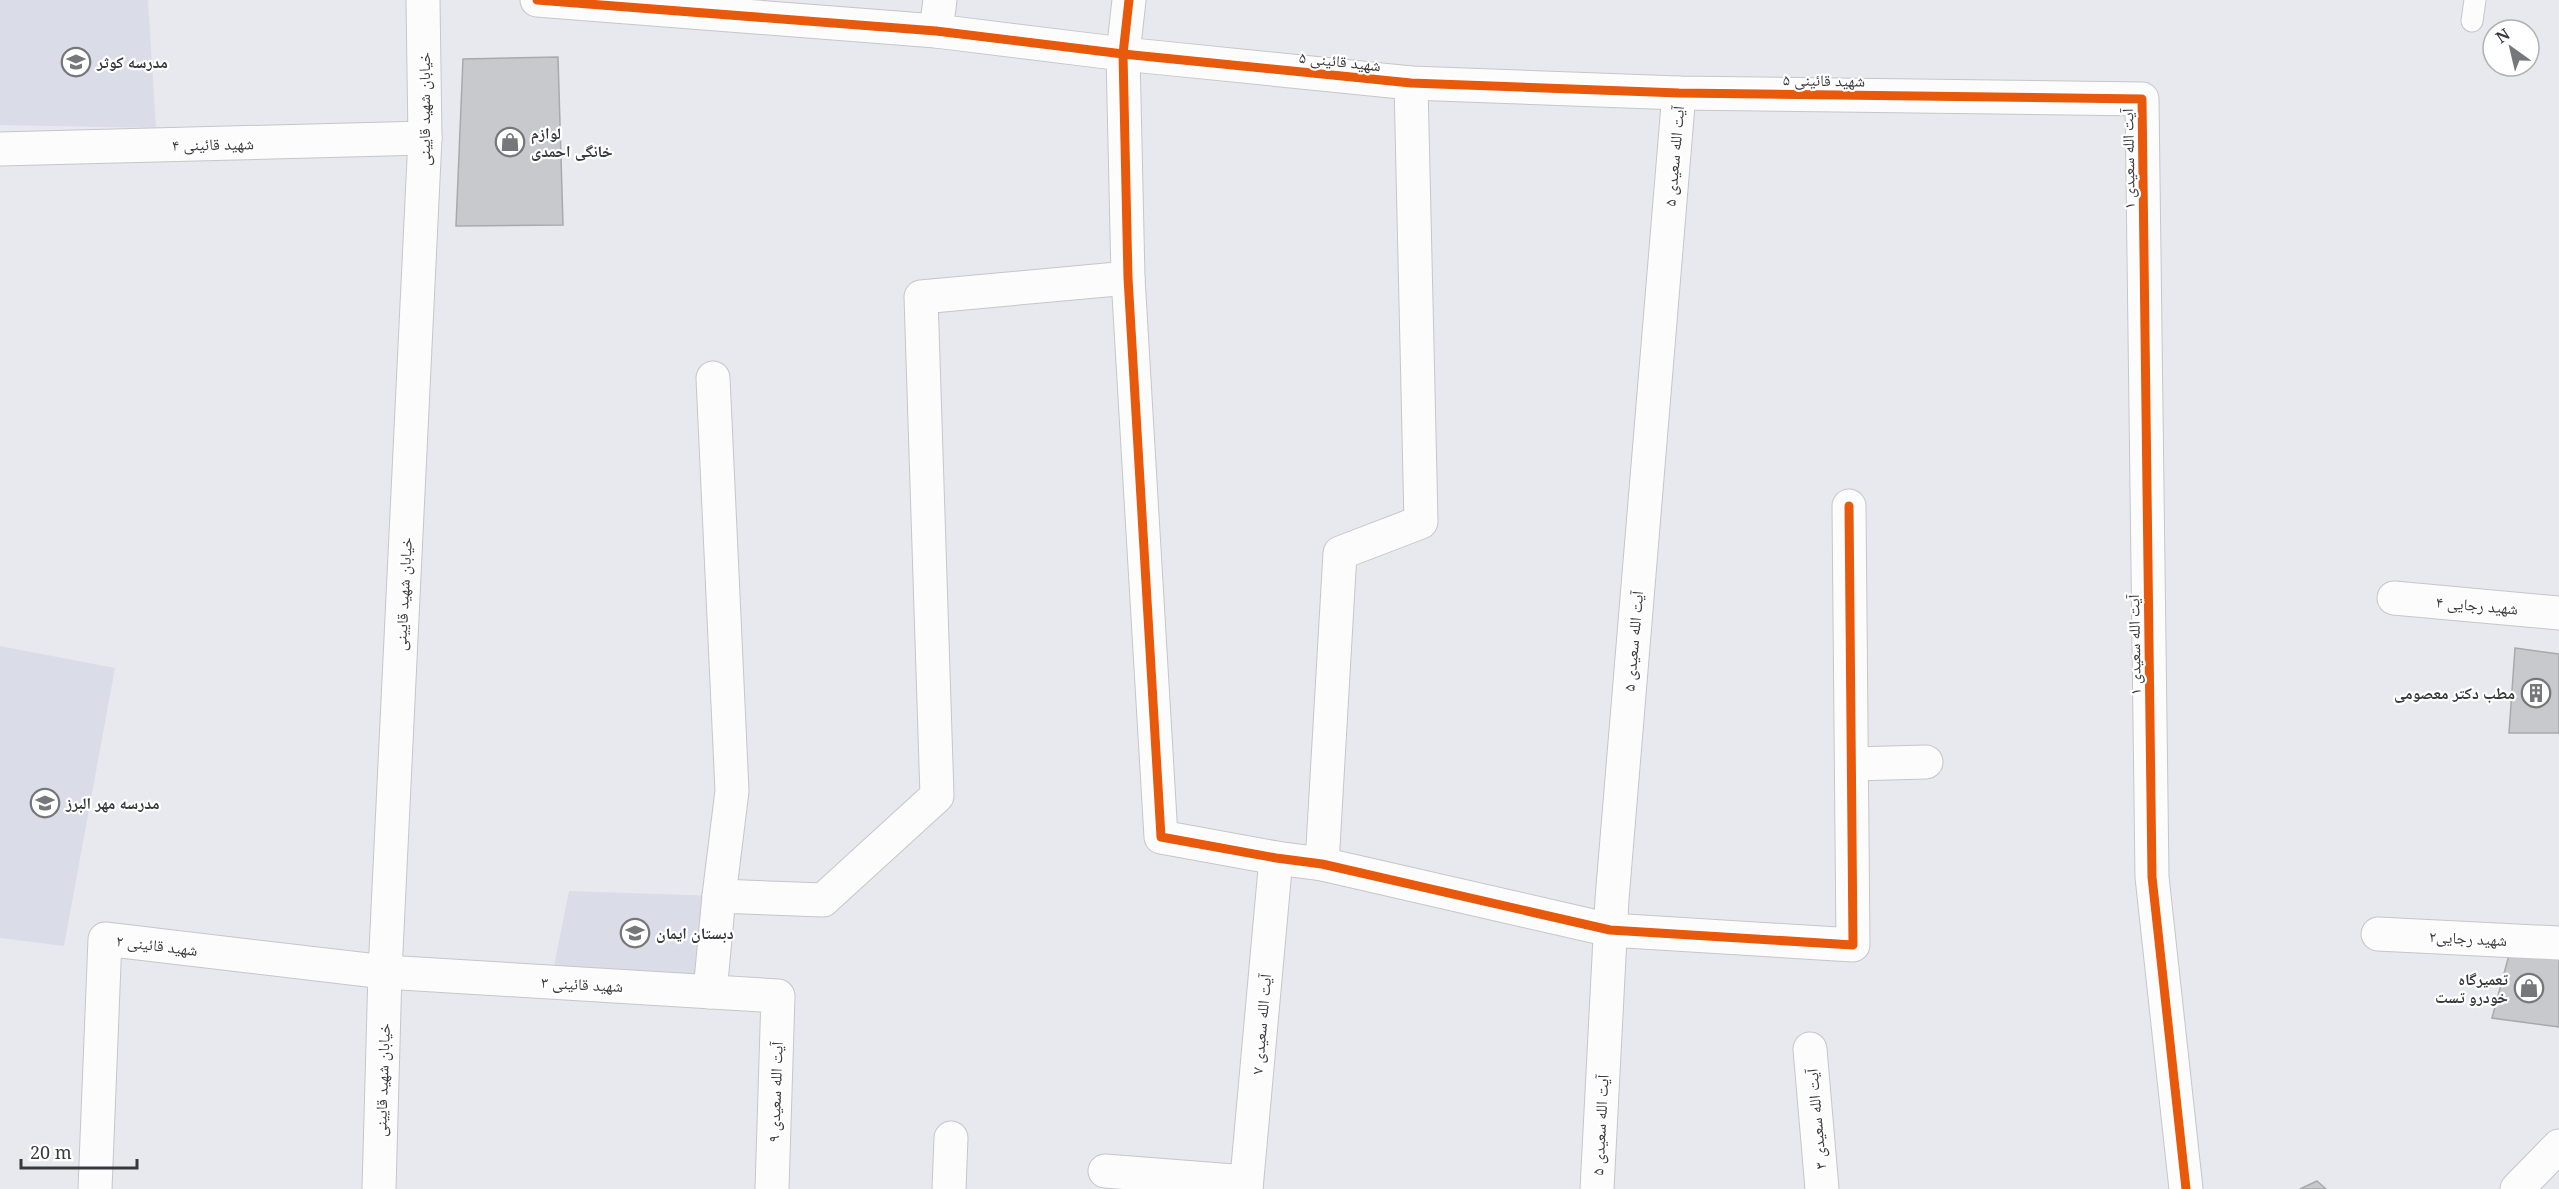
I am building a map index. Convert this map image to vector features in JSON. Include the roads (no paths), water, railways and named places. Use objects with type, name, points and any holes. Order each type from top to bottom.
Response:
[{"type":"street","name":"خیابان شهید قایینی","points":[[379,1189],[385,972],[425,138],[423,0]]},
{"type":"street","name":"شهید قائینی ۵","points":[[537,0],[938,15],[1123,54],[1411,83],[1679,93],[2142,99]]},
{"type":"street","points":[[1129,0],[1123,54],[1128,278],[1161,837],[1322,864],[1610,930],[1853,945],[1849,506]]},
{"type":"street","points":[[1322,864],[1340,553],[1421,522],[1411,83]]},
{"type":"street","name":"آیت الله سعیدی ۵","points":[[1597,1189],[1610,930],[1679,93]]},
{"type":"street","name":"آیت الله سعیدی ۱","points":[[2142,99],[2152,877],[2186,1189]]},
{"type":"street","name":"شهید قائینی ۴","points":[[0,149],[425,138]]},
{"type":"street","points":[[719,896],[823,900],[937,796],[921,297],[1128,278]]},
{"type":"street","points":[[710,992],[732,791],[713,378]]},
{"type":"street","name":"شهید رجایی ۴","points":[[2394,598],[2559,613]]},
{"type":"street","points":[[1852,764],[1926,762]]},
{"type":"street","name":"آیت الله سعیدی ۷","points":[[1246,1185],[1276,858]]},
{"type":"street","name":"شهید رجایی۲","points":[[2378,934],[2559,943]]},
{"type":"street","name":"شهید قائینی ۲","points":[[95,1189],[105,939],[385,972]]},
{"type":"street","name":"شهید قائینی ۳","points":[[385,972],[778,996]]},
{"type":"street","name":"آیت الله سعیدی ۹","points":[[772,1189],[778,996]]},
{"type":"street","name":"آیت الله سعیدی ۳","points":[[1810,1050],[1822,1189]]},
{"type":"street","points":[[949,1189],[951,1138]]},
{"type":"street","points":[[2517,1189],[2557,1145]]},
{"type":"street","points":[[1105,1171],[1246,1185]]},
{"type":"place","name":"مدرسه کوثر","points":[[76,62]]},
{"type":"place","name":"لوازم خانگی احمدی","points":[[510,142]]},
{"type":"place","name":"مطب دکتر معصومی","points":[[2536,693]]},
{"type":"place","name":"مدرسه مهر البرز","points":[[45,803]]},
{"type":"place","name":"دبستان ایمان","points":[[635,933]]},
{"type":"place","name":"تعمیرگاه خودرو تست","points":[[2529,988]]}]
